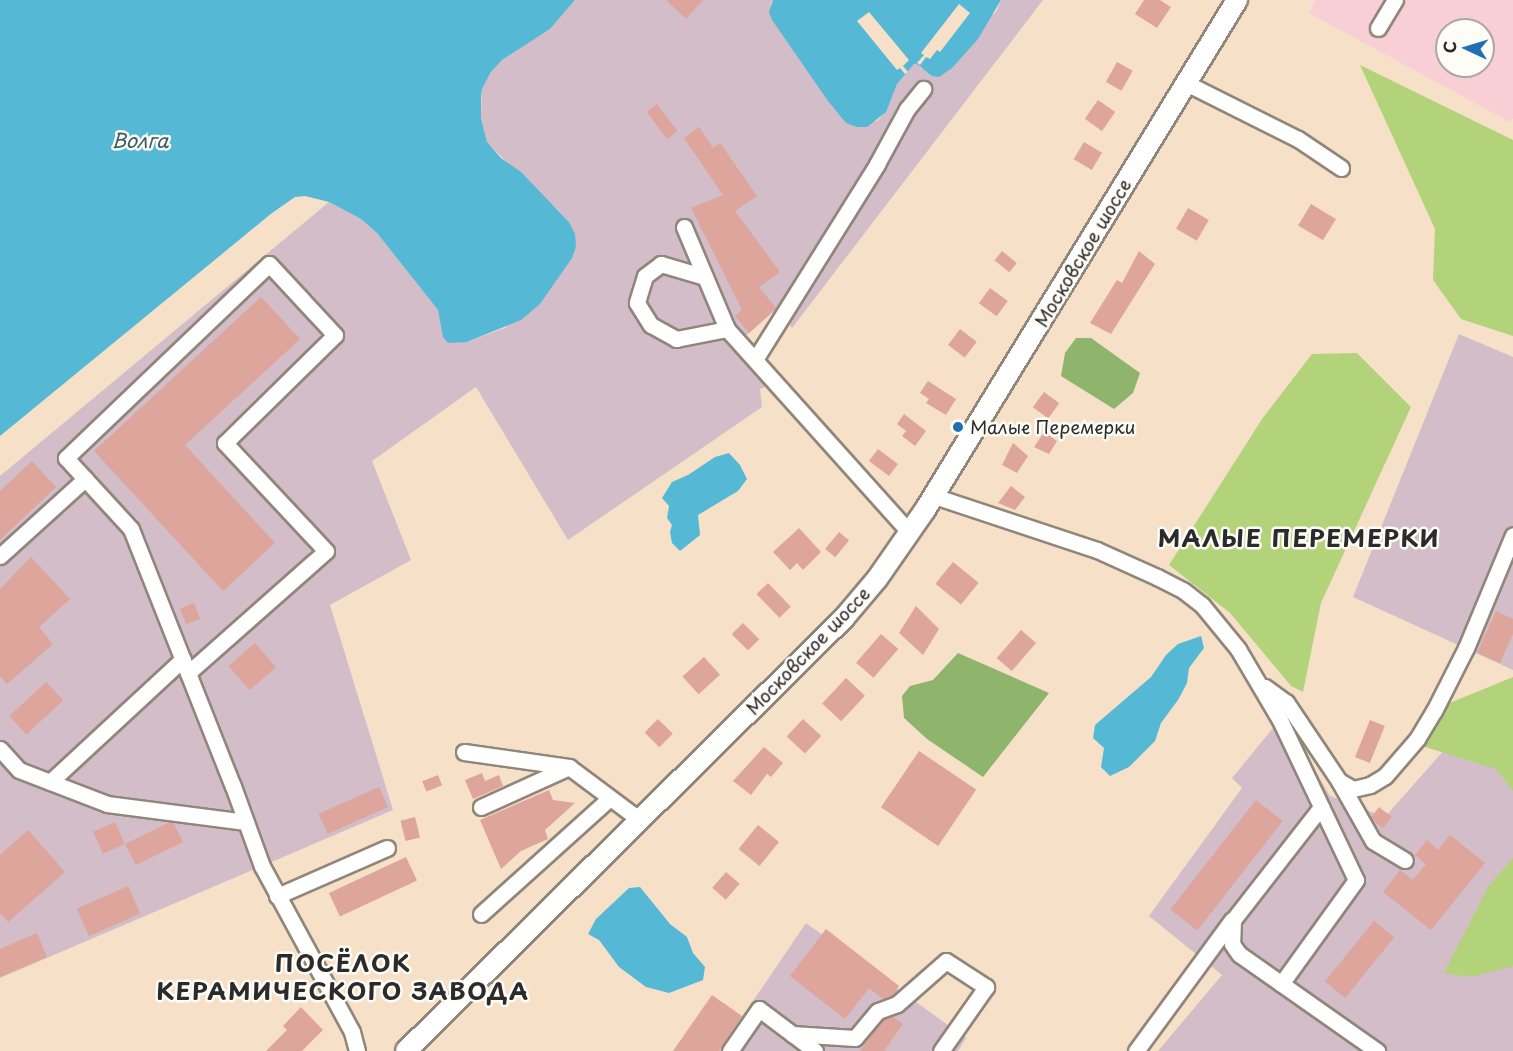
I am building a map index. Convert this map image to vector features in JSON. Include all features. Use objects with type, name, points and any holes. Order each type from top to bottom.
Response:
[{"type":"main road","name":"Московское шоссе","points":[[406,1051],[844,618],[910,533],[934,496],[1237,0]]},
{"type":"lane","points":[[1378,28],[1395,0]]},
{"type":"lane","points":[[1186,83],[1298,139],[1341,168]]},
{"type":"lane","points":[[756,358],[877,164],[907,109],[923,90]]},
{"type":"lane","points":[[684,227],[727,329],[756,358],[910,533]]},
{"type":"lane","points":[[50,782],[185,666],[326,551],[225,443],[335,335],[269,264],[66,458],[130,529],[185,666],[262,866],[352,1032],[353,1049]]},
{"type":"lane","points":[[705,277],[661,264],[645,276],[637,303],[651,325],[676,339],[727,329]]},
{"type":"lane","points":[[0,556],[85,479]]},
{"type":"lane","points":[[934,496],[1097,550],[1184,591],[1202,605],[1231,640],[1260,683],[1356,880],[1281,984]]},
{"type":"lane","points":[[1339,781],[1353,789],[1370,785],[1385,776],[1417,739],[1466,648],[1513,535]]},
{"type":"lane","points":[[1260,683],[1286,702],[1339,781],[1373,841],[1405,860]]},
{"type":"lane","points":[[0,749],[19,770],[107,804],[246,822]]},
{"type":"lane","points":[[464,752],[569,767],[640,820]]},
{"type":"lane","points":[[481,807],[569,767]]},
{"type":"lane","points":[[480,914],[610,798]]},
{"type":"lane","points":[[1136,1051],[1233,920],[1321,807]]},
{"type":"lane","points":[[277,896],[387,848]]},
{"type":"lane","points":[[1233,920],[1232,944],[1239,954],[1377,1051]]},
{"type":"lane","points":[[792,1034],[855,1038],[878,1011],[897,1004],[946,961],[986,987],[941,1051]]},
{"type":"lane","points":[[730,1051],[759,1009],[815,1051]]},
{"type":"shaded area","points":[[575,0],[773,0],[771,3],[772,20],[846,123],[877,121],[885,112],[897,84],[914,64],[917,63],[922,69],[996,12],[1001,0],[1043,0],[792,328],[777,309],[735,345],[769,385],[760,389],[762,407],[568,540],[476,387],[372,461],[411,560],[330,605],[393,810],[0,978],[0,476],[329,202],[361,219],[377,233],[438,310],[441,320],[467,342],[505,328],[556,281],[576,247],[569,222],[487,143],[481,117],[482,89],[491,72],[502,60],[550,29]]},
{"type":"shaded area","points":[[1316,0],[1513,0],[1513,118],[1510,122],[1309,13]]},
{"type":"shaded area","points":[[1459,334],[1513,357],[1513,670],[1353,597]]},
{"type":"shaded area","points":[[1283,716],[1330,796],[1385,817],[1467,724],[1513,734],[1513,1051],[1158,1051],[1222,975],[1149,916],[1242,788],[1232,778]]},
{"type":"shaded area","points":[[806,923],[966,1038],[958,1051],[719,1051]]},
{"type":"green space","points":[[1360,65],[1513,140],[1513,336],[1461,319],[1433,280],[1435,229]]},
{"type":"green space","points":[[1076,338],[1091,338],[1140,373],[1133,393],[1114,409],[1061,376],[1065,353]]},
{"type":"green space","points":[[1357,353],[1411,407],[1321,603],[1303,692],[1291,686],[1230,613],[1169,565],[1262,419],[1312,354]]},
{"type":"green space","points":[[958,653],[1049,693],[983,777],[927,739],[904,718],[902,696],[910,686],[933,680]]},
{"type":"green space","points":[[1513,677],[1513,791],[1496,769],[1422,746],[1440,707]]},
{"type":"green space","points":[[1513,858],[1513,966],[1471,977],[1444,973],[1488,887]]},
{"type":"water","name":"Волга","points":[[0,0],[575,0],[550,29],[502,60],[491,72],[482,89],[481,99],[481,118],[487,142],[501,158],[521,172],[569,222],[575,234],[576,247],[572,258],[540,304],[521,320],[467,342],[448,343],[443,337],[438,310],[377,233],[361,219],[329,202],[305,196],[295,197],[272,213],[0,436]]},
{"type":"water","points":[[773,0],[1001,0],[978,39],[952,68],[939,77],[932,76],[914,64],[897,84],[886,112],[867,127],[857,127],[846,123],[828,101],[772,20],[769,12]]},
{"type":"water","points":[[729,453],[740,465],[747,479],[738,491],[698,515],[700,535],[680,551],[672,543],[670,532],[672,525],[667,518],[669,506],[662,498],[672,482],[688,475],[715,457]]},
{"type":"water","points":[[1201,636],[1204,648],[1189,668],[1187,683],[1161,723],[1155,741],[1129,767],[1110,776],[1101,767],[1104,748],[1093,738],[1095,725],[1151,677],[1166,655],[1178,644]]},
{"type":"water","points":[[640,887],[670,924],[687,937],[693,953],[705,967],[703,980],[669,993],[646,987],[619,967],[599,940],[588,934],[596,919],[629,888]]},
{"type":"pier","points":[[959,4],[970,13],[940,52],[937,50],[930,59],[926,57],[920,65],[917,63],[924,55],[921,53]]},
{"type":"pier","points":[[869,12],[909,60],[903,66],[908,72],[905,74],[900,68],[897,70],[857,21]]},
{"type":"building","points":[[666,0],[703,0],[686,19]]},
{"type":"building","points":[[1144,0],[1160,0],[1171,7],[1157,28],[1135,14]]},
{"type":"building","points":[[1117,62],[1133,71],[1122,91],[1106,82]]},
{"type":"building","points":[[1098,100],[1115,112],[1102,131],[1085,119]]},
{"type":"building","points":[[657,104],[677,131],[667,139],[647,112]]},
{"type":"building","points":[[699,127],[713,148],[720,143],[757,196],[735,211],[780,272],[759,287],[776,308],[749,333],[735,316],[742,310],[691,208],[723,195],[684,138]]},
{"type":"building","points":[[1084,142],[1102,153],[1092,170],[1074,159]]},
{"type":"building","points":[[1311,204],[1336,219],[1323,240],[1298,225]]},
{"type":"building","points":[[1188,208],[1209,220],[1197,241],[1176,229]]},
{"type":"building","points":[[1002,251],[1017,263],[1009,272],[994,260]]},
{"type":"building","points":[[1139,251],[1155,264],[1111,334],[1090,323],[1117,280],[1122,283]]},
{"type":"building","points":[[990,288],[1008,301],[997,316],[979,303]]},
{"type":"building","points":[[261,297],[300,339],[185,445],[275,543],[223,591],[94,451]]},
{"type":"building","points":[[960,329],[977,342],[965,358],[948,345]]},
{"type":"building","points":[[928,381],[956,399],[946,415],[926,403],[929,399],[920,393]]},
{"type":"building","points":[[1044,392],[1059,403],[1048,419],[1033,407]]},
{"type":"building","points":[[904,414],[926,431],[915,446],[902,436],[906,431],[897,424]]},
{"type":"building","points":[[1044,432],[1057,441],[1049,454],[1034,447]]},
{"type":"building","points":[[1013,443],[1028,456],[1017,473],[1002,465]]},
{"type":"building","points":[[878,449],[898,464],[889,476],[869,461]]},
{"type":"building","points":[[32,461],[56,487],[0,540],[0,491]]},
{"type":"building","points":[[1011,486],[1025,497],[1015,510],[998,503]]},
{"type":"building","points":[[799,528],[821,552],[803,570],[797,563],[790,570],[773,552]]},
{"type":"building","points":[[839,532],[849,540],[835,557],[825,549]]},
{"type":"building","points":[[31,557],[70,599],[39,627],[53,644],[7,684],[0,676],[0,589]]},
{"type":"building","points":[[953,562],[979,583],[961,605],[935,584]]},
{"type":"building","points":[[768,583],[791,607],[779,618],[756,594]]},
{"type":"building","points":[[194,603],[200,619],[186,624],[180,608]]},
{"type":"building","points":[[916,606],[939,629],[923,655],[899,633]]},
{"type":"building","points":[[1496,611],[1513,619],[1513,634],[1500,663],[1477,653]]},
{"type":"building","points":[[743,623],[759,639],[748,651],[732,634]]},
{"type":"building","points":[[1021,630],[1036,643],[1012,671],[997,658]]},
{"type":"building","points":[[881,634],[898,649],[873,678],[856,663]]},
{"type":"building","points":[[255,643],[276,667],[250,690],[229,666]]},
{"type":"building","points":[[704,657],[720,675],[699,694],[682,676]]},
{"type":"building","points":[[846,678],[865,696],[841,721],[822,704]]},
{"type":"building","points":[[46,682],[63,700],[26,734],[9,716]]},
{"type":"building","points":[[658,719],[673,734],[659,747],[645,732]]},
{"type":"building","points":[[803,719],[821,736],[805,754],[787,737]]},
{"type":"building","points":[[1370,720],[1385,726],[1370,763],[1355,757]]},
{"type":"building","points":[[764,747],[783,763],[771,777],[767,774],[751,795],[733,781]]},
{"type":"building","points":[[919,751],[976,790],[938,846],[881,807]]},
{"type":"building","points":[[482,773],[485,781],[499,775],[503,786],[473,799],[465,780]]},
{"type":"building","points":[[438,775],[442,785],[426,792],[422,781]]},
{"type":"building","points":[[379,787],[388,807],[328,834],[319,814]]},
{"type":"building","points":[[549,790],[553,800],[575,803],[545,830],[548,839],[521,851],[501,869],[480,820]]},
{"type":"building","points":[[1256,800],[1283,821],[1197,930],[1170,910]]},
{"type":"building","points":[[1379,807],[1392,817],[1383,828],[1370,818]]},
{"type":"building","points":[[415,817],[420,837],[406,841],[400,821]]},
{"type":"building","points":[[115,822],[125,844],[103,854],[93,832]]},
{"type":"building","points":[[173,822],[183,842],[136,865],[125,844]]},
{"type":"building","points":[[758,825],[779,842],[759,866],[738,849]]},
{"type":"building","points":[[28,830],[65,872],[8,922],[0,913],[0,855]]},
{"type":"building","points":[[1450,835],[1485,863],[1431,930],[1383,892],[1400,870],[1413,880],[1426,864],[1415,855],[1427,840],[1438,850]]},
{"type":"building","points":[[406,857],[417,881],[340,916],[329,893]]},
{"type":"building","points":[[726,872],[740,884],[726,900],[712,888]]},
{"type":"building","points":[[128,886],[140,913],[89,936],[77,909]]},
{"type":"building","points":[[1374,921],[1394,937],[1345,998],[1325,982]]},
{"type":"building","points":[[826,929],[899,986],[892,996],[883,999],[869,988],[845,1019],[790,976]]},
{"type":"building","points":[[37,933],[47,957],[0,977],[0,949]]},
{"type":"building","points":[[712,995],[742,1016],[719,1051],[673,1051]]},
{"type":"building","points":[[301,1007],[323,1030],[302,1051],[266,1051],[287,1030],[283,1026]]},
{"type":"building","points":[[892,1016],[903,1024],[884,1051],[860,1051],[884,1019]]},
{"type":"place","name":"Малые Перемерки","points":[[958,427]]},
{"type":"district","name":"МАЛЫЕ ПЕРЕМЕРКИ","points":[[1299,538]]},
{"type":"district","name":"ПОСЁЛОК КЕРАМИЧЕСКОГО ЗАВОДА","points":[[343,977]]}]
